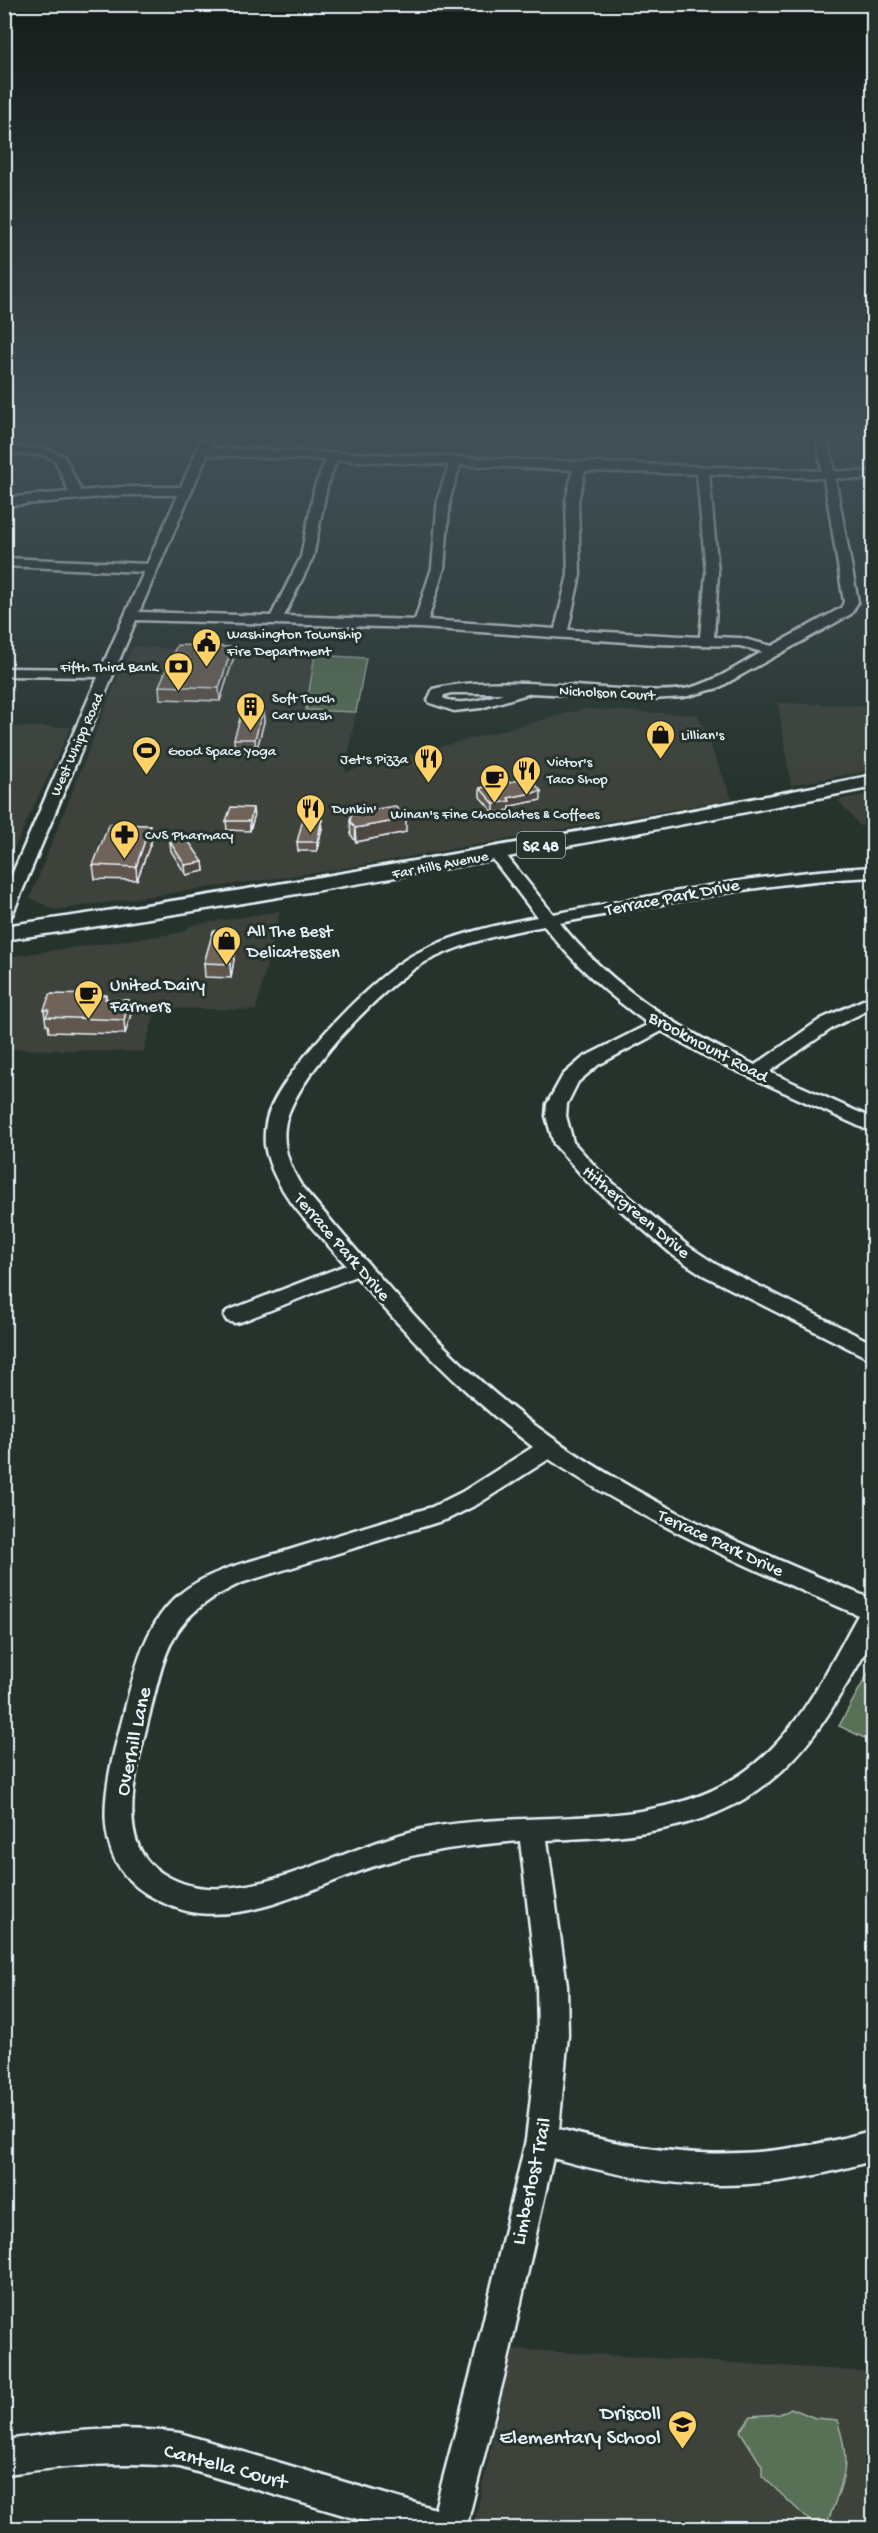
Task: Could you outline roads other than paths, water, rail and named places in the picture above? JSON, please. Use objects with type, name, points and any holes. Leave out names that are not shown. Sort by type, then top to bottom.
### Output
[{"type":"main road","name":"Far Hills Avenue","points":[[4,933],[202,905],[496,854],[873,781]]},
{"type":"street","name":"West Whipp Road","points":[[4,915],[24,862],[108,673],[155,559]]},
{"type":"street","points":[[275,621],[306,559]]},
{"type":"street","points":[[420,624],[440,559]]},
{"type":"street","points":[[561,633],[574,575],[574,559]]},
{"type":"street","points":[[707,641],[712,573],[711,559]]},
{"type":"street","name":"Nicholson Court","points":[[530,689],[457,708],[442,705],[434,698],[438,692],[451,688],[530,689],[651,695],[684,693],[713,685],[844,613],[850,606],[843,559]]},
{"type":"street","points":[[4,562],[151,568]]},
{"type":"street","points":[[132,616],[420,624],[740,642],[773,651]]},
{"type":"street","points":[[4,672],[108,673]]},
{"type":"street","name":"Brookmount Road","points":[[496,854],[588,966],[662,1024],[873,1127]]},
{"type":"street","points":[[4,862],[24,862]]},
{"type":"street","name":"Terrace Park Drive","points":[[873,872],[826,873],[766,879],[468,937],[432,951],[398,973],[326,1045],[283,1099],[274,1128],[275,1144],[285,1176],[294,1191],[360,1267],[469,1383],[549,1448],[644,1506],[684,1527],[873,1611]]},
{"type":"street","points":[[757,1072],[816,1028],[852,1008],[873,1000]]},
{"type":"street","name":"Hithergreen Drive","points":[[662,1024],[591,1061],[570,1079],[557,1104],[556,1116],[564,1144],[595,1178],[681,1251],[710,1270],[873,1354]]},
{"type":"street","points":[[235,1316],[360,1267]]},
{"type":"street","name":"Overhill Lane","points":[[532,1828],[443,1837],[400,1846],[266,1893],[214,1901],[174,1896],[156,1887],[141,1875],[123,1849],[119,1801],[152,1651],[172,1617],[187,1602],[233,1576],[440,1513],[480,1493],[549,1448]]},
{"type":"street","points":[[532,1828],[661,1817],[710,1803],[741,1788],[778,1761],[802,1735],[873,1611]]},
{"type":"street","name":"Limberlost Trail","points":[[448,2529],[488,2375],[542,2140],[553,2035],[552,1986],[532,1828]]},
{"type":"street","points":[[542,2140],[638,2164],[682,2171],[728,2172],[772,2169],[826,2159],[873,2145]]},
{"type":"street","name":"Cantella Court","points":[[7,2457],[116,2445],[156,2446],[180,2450],[375,2507],[439,2529]]},
{"type":"place","name":"Washington Township Fire Department","points":[[206,668]]},
{"type":"place","name":"Fifth Third Bank","points":[[179,692]]},
{"type":"place","name":"Soft Touch Car Wash","points":[[251,732]]},
{"type":"place","name":"Lillian's","points":[[660,760]]},
{"type":"place","name":"Good Space Yoga","points":[[147,776]]},
{"type":"place","name":"Jet's Pizza","points":[[429,784]]},
{"type":"place","name":"Victor's Taco Shop","points":[[526,796]]},
{"type":"place","name":"Winan's Fine Chocolates & Coffees","points":[[495,804]]},
{"type":"place","name":"Dunkin'","points":[[311,834]]},
{"type":"place","name":"CVS Pharmacy","points":[[124,860]]},
{"type":"place","name":"All The Best Delicatessen","points":[[226,966]]},
{"type":"place","name":"United Dairy Farmers","points":[[89,1020]]},
{"type":"place","name":"Driscoll Elementary School","points":[[682,2450]]}]
